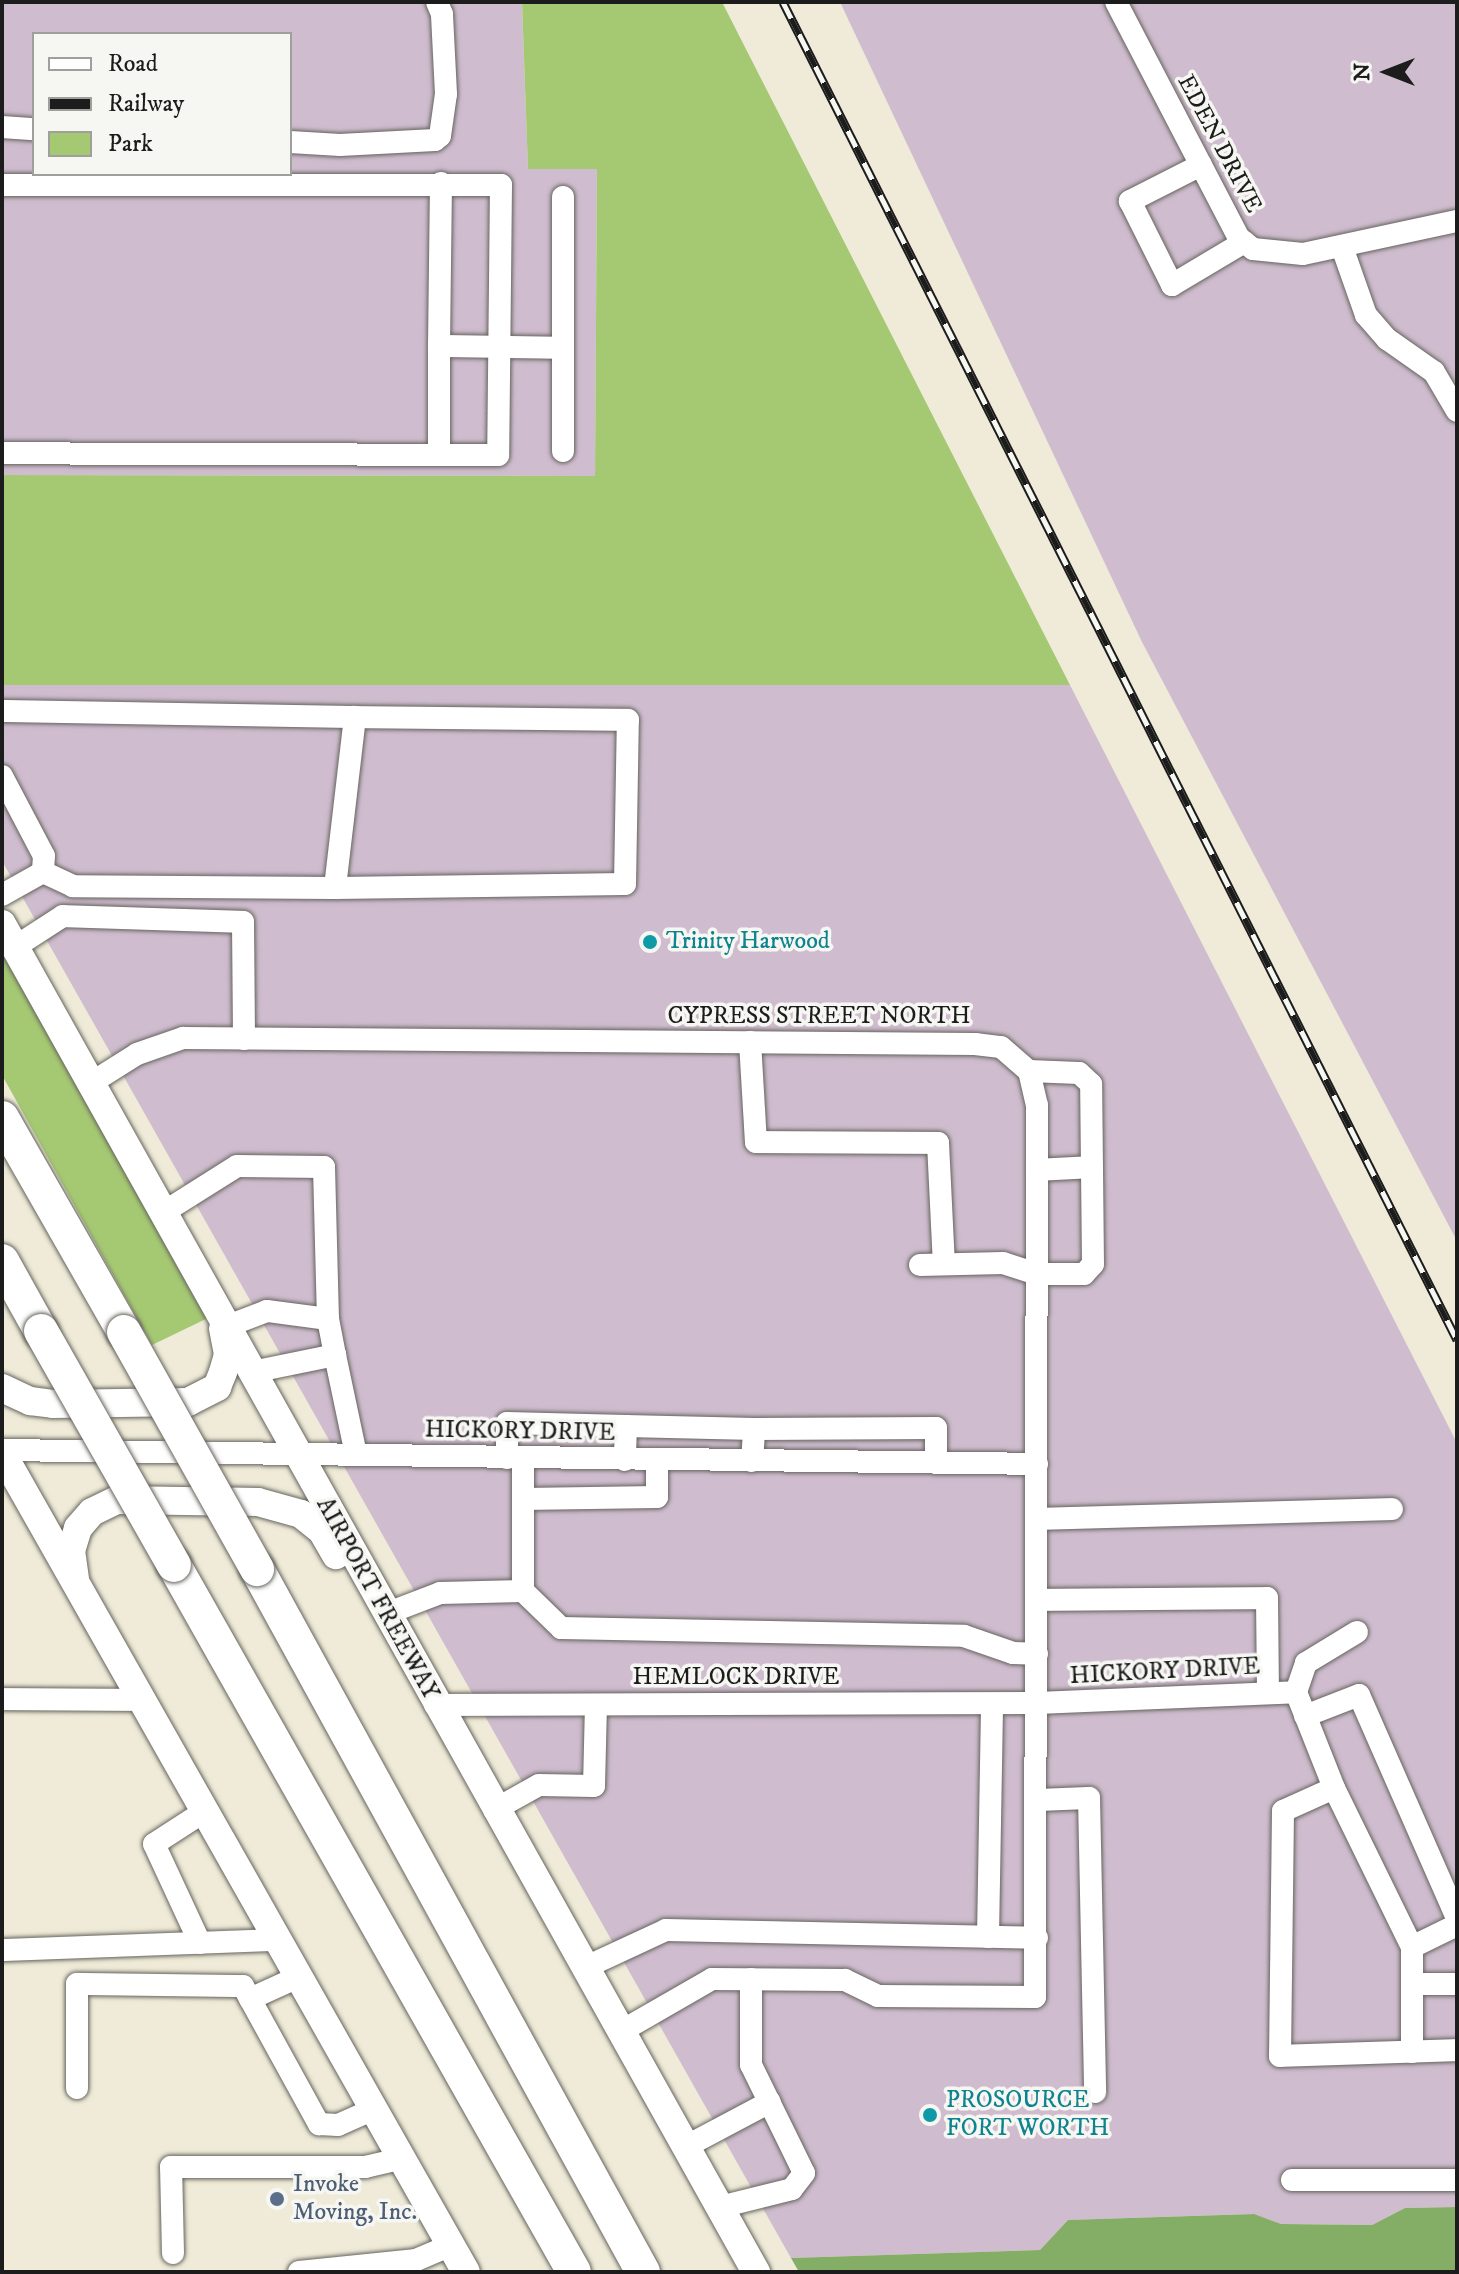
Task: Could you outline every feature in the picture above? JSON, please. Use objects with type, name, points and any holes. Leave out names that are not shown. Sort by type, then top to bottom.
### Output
[{"type":"highway","points":[[2,1118],[257,1569],[643,2272]]},
{"type":"highway","points":[[2,1261],[574,2272]]},
{"type":"main road","name":"AIRPORT FREEWAY","points":[[8,935],[224,1319],[297,1456],[388,1613],[435,1705],[756,2272]]},
{"type":"main road","points":[[2,1388],[30,1401],[53,1404],[188,1402],[217,1387],[228,1354],[224,1319]]},
{"type":"main road","points":[[2,1452],[138,1700],[466,2272]]},
{"type":"main road","points":[[77,1591],[71,1551],[78,1528],[92,1512],[117,1500],[258,1502],[301,1514],[322,1531],[364,1602],[388,1613]]},
{"type":"street","points":[[292,142],[340,145],[435,140],[440,136],[446,94],[442,14],[437,2]]},
{"type":"street","name":"EDEN DRIVE","points":[[1116,2],[1244,242],[1271,253],[1342,247],[1457,221]]},
{"type":"street","points":[[2,127],[32,129]]},
{"type":"street","points":[[1201,165],[1130,201],[1172,285],[1244,242]]},
{"type":"street","points":[[439,453],[441,183]]},
{"type":"street","points":[[2,185],[501,185],[498,455],[2,453]]},
{"type":"street","points":[[563,197],[563,451]]},
{"type":"street","points":[[1342,247],[1366,315],[1387,339],[1434,372],[1457,411]]},
{"type":"street","points":[[439,346],[563,348]]},
{"type":"street","points":[[2,711],[628,720],[625,884],[335,888],[73,886],[43,872]]},
{"type":"street","points":[[335,888],[355,717]]},
{"type":"street","points":[[2,776],[44,856],[43,872]]},
{"type":"street","points":[[2,895],[43,872]]},
{"type":"street","points":[[8,935],[63,916],[243,922],[244,1039]]},
{"type":"street","name":"CYPRESS STREET NORTH","points":[[91,1083],[163,1042],[244,1039],[975,1044],[1001,1047],[1029,1071]]},
{"type":"street","points":[[750,1042],[756,1142],[938,1143],[944,1264]]},
{"type":"street","points":[[620,2032],[712,1979],[845,1980],[878,1996],[1035,1997],[1037,1938],[1037,1274],[1037,1170],[1037,1105],[1029,1071],[1079,1073],[1091,1084],[1093,1264],[1084,1274],[1037,1274],[1003,1263],[920,1265]]},
{"type":"street","points":[[164,1212],[237,1166],[324,1167],[328,1319],[356,1455]]},
{"type":"street","points":[[1037,1170],[1092,1167]]},
{"type":"street","points":[[224,1319],[267,1311],[328,1319]]},
{"type":"street","points":[[252,1372],[335,1355]]},
{"type":"street","points":[[523,1591],[523,1499],[507,1423],[754,1429],[936,1428],[936,1463]]},
{"type":"street","points":[[625,1460],[626,1426]]},
{"type":"street","points":[[752,1461],[754,1429]]},
{"type":"street","name":"HICKORY DRIVE","points":[[2,1452],[1037,1464]]},
{"type":"street","points":[[523,1499],[657,1497],[657,1460]]},
{"type":"street","points":[[1037,1519],[1392,1509]]},
{"type":"street","points":[[388,1613],[440,1593],[523,1591],[561,1628],[964,1636],[1013,1653],[1037,1654]]},
{"type":"street","points":[[1037,1600],[1267,1598],[1268,1693]]},
{"type":"street","points":[[1357,1632],[1306,1663],[1296,1692],[1334,1788],[1412,1947],[1412,2052]]},
{"type":"street","name":"HICKORY DRIVE","points":[[1037,1703],[1296,1692]]},
{"type":"street","points":[[1305,1716],[1359,1695],[1457,1918]]},
{"type":"street","points":[[2,1699],[138,1700]]},
{"type":"street","name":"HEMLOCK DRIVE","points":[[435,1705],[1037,1703]]},
{"type":"street","points":[[988,1937],[992,1704]]},
{"type":"street","points":[[494,1810],[539,1785],[594,1786],[596,1705]]},
{"type":"street","points":[[1334,1788],[1283,1811],[1280,2056],[1457,2050]]},
{"type":"street","points":[[1037,1800],[1089,1798],[1095,2092]]},
{"type":"street","points":[[200,1943],[154,1844],[202,1813]]},
{"type":"street","points":[[1412,1947],[1457,1925]]},
{"type":"street","points":[[584,1968],[666,1930],[1037,1938]]},
{"type":"street","points":[[2,1950],[274,1940]]},
{"type":"street","points":[[250,1999],[296,1978]]},
{"type":"street","points":[[720,2207],[792,2189],[804,2173],[751,2065],[751,1979]]},
{"type":"street","points":[[77,2088],[77,1984],[243,1986],[319,2124],[338,2125],[372,2110]]},
{"type":"street","points":[[1412,1984],[1457,1984]]},
{"type":"street","points":[[685,2147],[770,2102]]},
{"type":"street","points":[[173,2253],[171,2167],[365,2167],[400,2159]]},
{"type":"street","points":[[1292,2180],[1457,2180]]},
{"type":"street","points":[[299,2272],[400,2266],[451,2245]]},
{"type":"shaded area","points":[[2,2],[522,2],[528,168],[597,168],[595,476],[2,475]]},
{"type":"shaded area","points":[[840,2],[1457,2],[1457,1241],[1142,642]]},
{"type":"shaded area","points":[[2,685],[1070,685],[1457,1443],[1457,2207],[1405,2208],[1372,2225],[1280,2224],[1253,2214],[1068,2220],[1040,2250],[791,2258],[2,861]]},
{"type":"green space","points":[[522,2],[722,2],[1070,685],[2,685],[2,475],[595,476],[597,169],[528,169]]},
{"type":"green space","points":[[2,946],[210,1317],[152,1345],[2,1075]]},
{"type":"green space","points":[[1457,2207],[1457,2272],[799,2272],[791,2258],[1040,2250],[1068,2220],[1254,2214],[1281,2224],[1372,2225],[1405,2208]]},
{"type":"railway","points":[[783,2],[1457,1340]]},
{"type":"place","name":"Trinity Harwood","points":[[650,942]]},
{"type":"place","name":"PROSOURCE FORT WORTH","points":[[930,2115]]},
{"type":"place","name":"Invoke Moving, Inc.","points":[[277,2199]]}]
